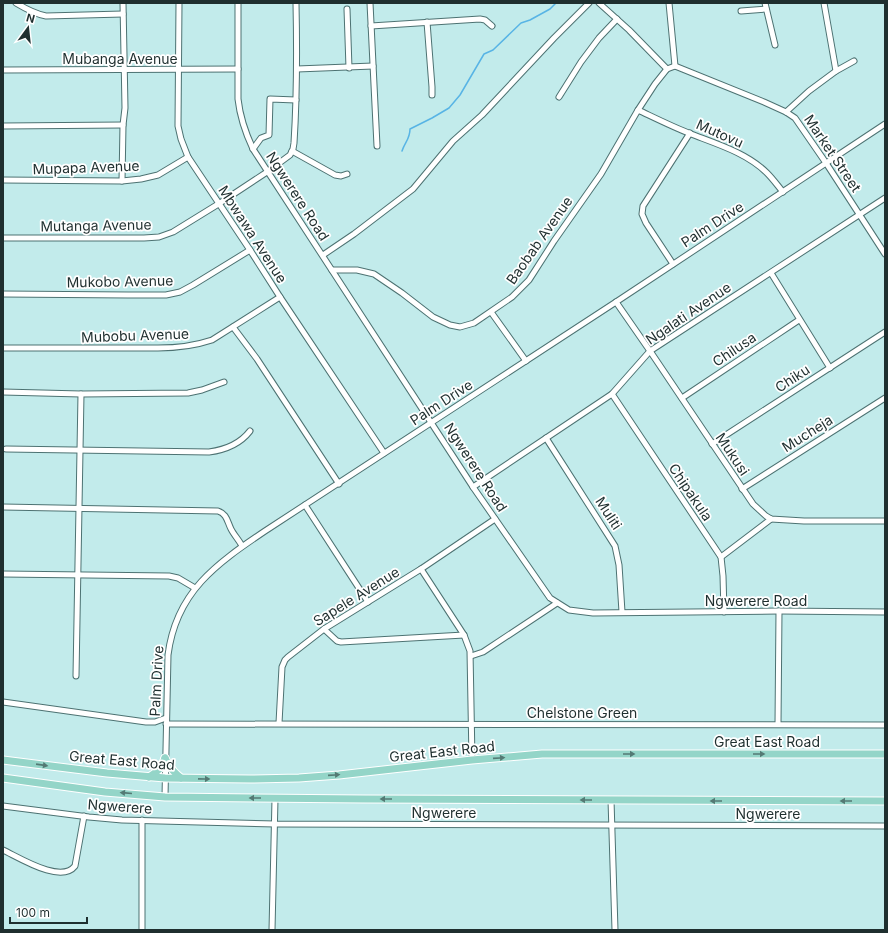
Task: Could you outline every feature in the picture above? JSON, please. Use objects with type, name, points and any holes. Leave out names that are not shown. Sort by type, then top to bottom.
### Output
[{"type":"main road","name":"Great East Road","points":[[3,760],[149,777],[250,779],[299,778],[339,775],[472,760],[542,754],[885,754]]},
{"type":"main road","points":[[149,777],[162,766],[165,758]]},
{"type":"main road","points":[[165,758],[168,766],[181,778]]},
{"type":"main road","points":[[4,779],[105,792],[165,797],[885,801]]},
{"type":"street","points":[[16,3],[27,10],[46,16],[123,14]]},
{"type":"street","points":[[122,181],[123,125],[125,108],[123,3]]},
{"type":"street","name":"Mbwawa Avenue","points":[[179,3],[178,126],[188,157],[220,203],[280,297],[384,453]]},
{"type":"street","name":"Ngwerere Road","points":[[238,3],[238,100],[245,131],[253,149],[473,487],[550,598],[569,610],[593,613],[779,611],[885,612]]},
{"type":"street","points":[[296,3],[297,69],[294,143],[292,151],[335,175],[341,176],[347,174]]},
{"type":"street","points":[[370,3],[377,146]]},
{"type":"street","points":[[323,255],[419,184],[452,141],[482,115],[589,3]]},
{"type":"street","points":[[599,3],[617,19],[666,69],[675,66],[669,3]]},
{"type":"street","points":[[765,3],[775,45]]},
{"type":"street","points":[[824,3],[836,71]]},
{"type":"street","points":[[347,9],[349,68]]},
{"type":"street","points":[[741,11],[766,9]]},
{"type":"street","points":[[371,26],[480,19],[485,20],[492,26]]},
{"type":"street","points":[[559,97],[581,62],[599,38],[617,19]]},
{"type":"street","points":[[427,22],[431,62],[432,95]]},
{"type":"street","points":[[786,112],[809,91],[836,71],[854,61]]},
{"type":"street","points":[[297,69],[373,66]]},
{"type":"street","name":"Market Street","points":[[675,66],[786,112],[798,122],[885,254]]},
{"type":"street","name":"Baobab Avenue","points":[[332,270],[358,270],[374,274],[433,317],[450,325],[460,327],[466,326],[491,312],[512,297],[530,280],[554,241],[600,174],[638,110],[666,69]]},
{"type":"street","name":"Mubanga Avenue","points":[[3,70],[238,70]]},
{"type":"street","points":[[253,149],[261,138],[269,135],[270,99],[296,100]]},
{"type":"street","name":"Mutovu","points":[[638,110],[690,133],[716,142],[759,166],[783,192]]},
{"type":"street","name":"Palm Drive","points":[[165,797],[166,718],[170,637],[180,613],[195,588],[213,568],[242,546],[432,423],[885,124]]},
{"type":"street","points":[[3,126],[123,125]]},
{"type":"street","points":[[673,264],[646,224],[642,214],[642,206],[690,133]]},
{"type":"street","name":"Mutanga Avenue","points":[[3,238],[159,237],[173,232],[220,203],[267,172],[292,151]]},
{"type":"street","name":"Mupapa Avenue","points":[[3,180],[122,181],[141,179],[158,174],[188,157]]},
{"type":"street","name":"Ngalati Avenue","points":[[473,487],[612,394],[650,351],[885,198]]},
{"type":"street","name":"Mukobo Avenue","points":[[3,294],[128,295],[180,292],[250,250]]},
{"type":"street","points":[[771,273],[830,368]]},
{"type":"street","name":"Mubobu Avenue","points":[[3,348],[183,347],[200,344],[212,340],[280,297]]},
{"type":"street","name":"Mukusi","points":[[616,302],[742,489],[753,504],[771,519]]},
{"type":"street","points":[[491,312],[526,361]]},
{"type":"street","name":"Chilusa","points":[[682,398],[799,320]]},
{"type":"street","points":[[233,327],[257,359],[338,484]]},
{"type":"street","name":"Chiku","points":[[712,444],[885,332]]},
{"type":"street","points":[[3,392],[81,394],[188,393],[202,390],[224,382]]},
{"type":"street","points":[[76,676],[81,394]]},
{"type":"street","name":"Chipakula","points":[[612,394],[721,557],[724,612]]},
{"type":"street","name":"Mucheja","points":[[742,489],[885,398]]},
{"type":"street","points":[[6,449],[209,452],[228,448],[246,436],[250,431]]},
{"type":"street","name":"Muliti","points":[[546,438],[615,546],[619,565],[622,612]]},
{"type":"street","points":[[305,505],[368,602]]},
{"type":"street","points":[[3,507],[218,511],[223,512],[226,516],[232,531],[242,546]]},
{"type":"street","name":"Sapele Avenue","points":[[279,723],[283,663],[288,657],[324,629],[421,569],[495,519]]},
{"type":"street","points":[[721,557],[771,519],[804,521],[885,521]]},
{"type":"street","points":[[421,569],[464,635],[471,656],[472,760]]},
{"type":"street","points":[[3,574],[169,576],[178,578],[195,588]]},
{"type":"street","points":[[471,656],[483,652],[556,603]]},
{"type":"street","points":[[778,724],[779,611]]},
{"type":"street","points":[[324,629],[337,641],[341,642],[464,635]]},
{"type":"street","points":[[3,702],[139,721],[154,722],[166,718]]},
{"type":"street","name":"Chelstone Green","points":[[166,724],[885,725]]},
{"type":"street","points":[[272,930],[275,798]]},
{"type":"street","points":[[611,800],[615,930]]},
{"type":"street","name":"Ngwerere","points":[[3,806],[84,816],[142,820],[275,824],[885,826]]},
{"type":"street","points":[[3,850],[49,871],[66,872],[72,870],[75,866],[84,816]]},
{"type":"street","points":[[142,820],[142,930]]},
{"type":"waterway","points":[[402,151],[410,129],[449,108],[460,95],[484,54],[493,50],[521,23],[530,20],[550,9],[556,3]]}]
